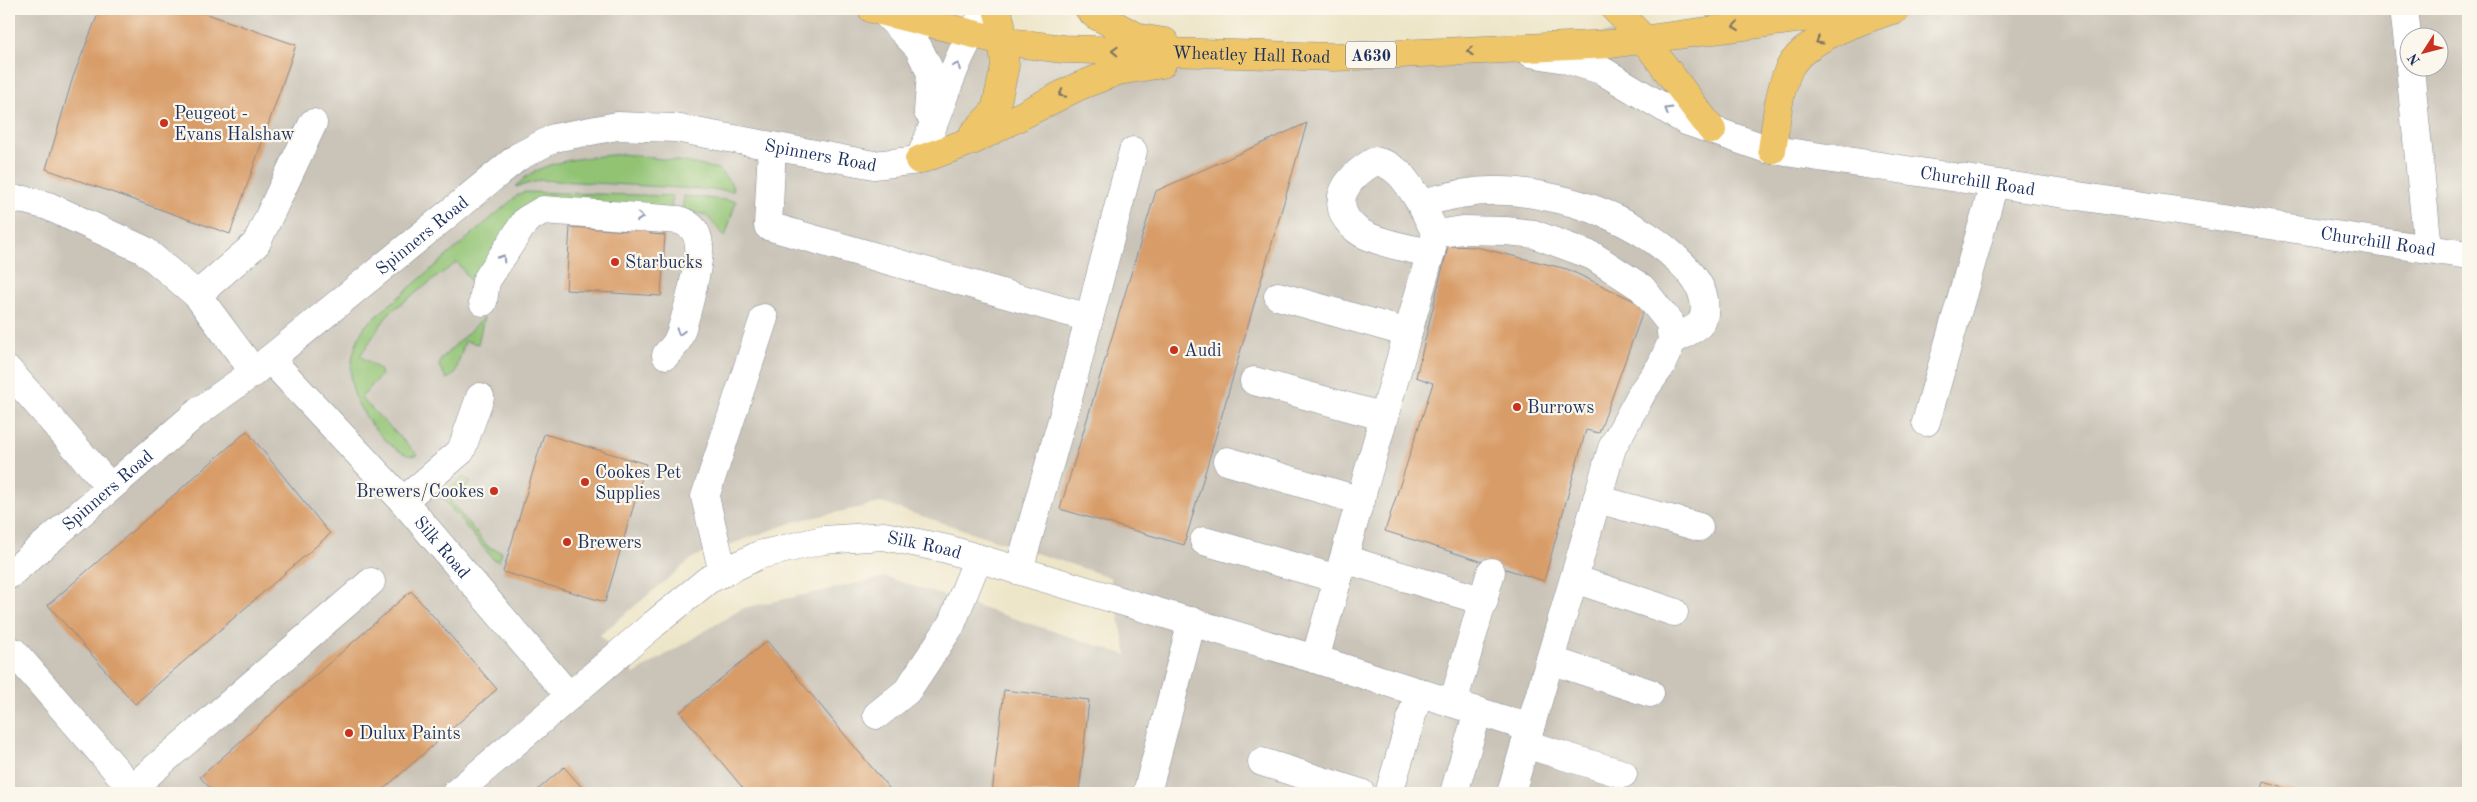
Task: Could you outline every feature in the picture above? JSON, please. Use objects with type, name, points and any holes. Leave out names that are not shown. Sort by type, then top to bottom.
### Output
[{"type":"highway","points":[[964,144],[995,111],[1005,66],[997,9]]},
{"type":"highway","points":[[1089,9],[1095,15],[1140,38],[1228,54]]},
{"type":"highway","points":[[1615,9],[1644,38],[1712,130]]},
{"type":"highway","name":"Wheatley Hall Road","points":[[878,10],[1002,41],[1063,49],[1335,57],[1610,44],[1871,9]]},
{"type":"highway","points":[[1772,150],[1782,89],[1789,69],[1807,49],[1847,24],[1896,9]]},
{"type":"highway","points":[[919,160],[964,144],[1077,87],[1118,71],[1228,54]]},
{"type":"street","points":[[919,160],[937,120],[944,93],[978,22],[988,9]]},
{"type":"street","points":[[2404,9],[2406,28]]},
{"type":"street","points":[[878,10],[918,46],[932,73],[928,113],[919,160]]},
{"type":"street","name":"Churchill Road","points":[[1505,49],[1565,59],[1601,70],[1686,121],[1772,150],[2468,255]]},
{"type":"street","points":[[2411,78],[2428,249]]},
{"type":"street","points":[[197,295],[256,244],[313,123]]},
{"type":"street","name":"Spinners Road","points":[[9,575],[198,412],[262,365],[518,157],[554,138],[618,126],[675,128],[874,165],[919,160]]},
{"type":"street","points":[[772,146],[768,226],[1089,318]]},
{"type":"street","points":[[1019,570],[1133,151]]},
{"type":"street","points":[[1315,659],[1434,244],[1421,204],[1404,178],[1387,163],[1375,161],[1366,166],[1345,186],[1341,197],[1344,217],[1358,231],[1399,247],[1434,244],[1463,230],[1534,234],[1593,256],[1642,288],[1670,323],[1672,341],[1661,366],[1643,391],[1612,448],[1511,793]]},
{"type":"street","points":[[1926,422],[1994,184]]},
{"type":"street","points":[[1421,204],[1449,194],[1502,190],[1534,194],[1597,210],[1649,235],[1690,272],[1703,293],[1706,310],[1700,324],[1672,341]]},
{"type":"street","name":"Silk Road","points":[[9,199],[25,200],[48,206],[144,250],[197,295],[262,365],[403,501],[569,696]]},
{"type":"street","points":[[483,302],[486,281],[526,220],[543,210],[679,220],[691,226],[696,232],[699,245],[698,266],[677,342],[666,355]]},
{"type":"street","points":[[1278,296],[1408,334]]},
{"type":"street","points":[[723,573],[705,497],[764,318]]},
{"type":"street","points":[[9,371],[110,487]]},
{"type":"street","points":[[1254,381],[1384,417]]},
{"type":"street","points":[[403,501],[462,451],[480,397]]},
{"type":"street","points":[[1227,461],[1360,501]]},
{"type":"street","points":[[1598,499],[1699,528]]},
{"type":"street","name":"Silk Road","points":[[456,793],[708,580],[759,555],[823,540],[884,536],[948,549],[1192,621],[1419,692],[1478,711],[1528,736],[1624,774]]},
{"type":"street","points":[[1204,541],[1484,601]]},
{"type":"street","points":[[876,715],[907,691],[951,625],[978,558]]},
{"type":"street","points":[[1452,703],[1484,601],[1491,572]]},
{"type":"street","points":[[1574,579],[1674,612]]},
{"type":"street","points":[[14,652],[134,791],[371,582]]},
{"type":"street","points":[[1148,793],[1192,621]]},
{"type":"street","points":[[1550,660],[1650,693]]},
{"type":"street","points":[[1389,793],[1419,692]]},
{"type":"street","points":[[1454,793],[1478,711]]},
{"type":"street","points":[[1262,762],[1361,793]]},
{"type":"shaded area","points":[[9,9],[872,9],[1002,41],[1335,57],[1874,9],[2468,9],[2468,793],[9,793]],"holes":[[[881,503],[1110,577],[1127,655],[886,577],[743,608],[634,674],[600,635],[694,557],[797,521]]]},
{"type":"green space","points":[[623,154],[685,162],[718,169],[731,183],[734,191],[541,180],[516,187],[537,170],[550,165],[581,158]]},
{"type":"green space","points":[[525,192],[673,196],[671,209],[541,201],[472,283],[457,262],[389,313],[360,356],[379,369],[381,375],[361,398],[418,455],[410,456],[401,452],[391,445],[373,426],[365,416],[355,396],[351,382],[351,366],[360,335],[366,325],[518,195]]},
{"type":"green space","points":[[684,196],[736,201],[725,237],[706,215],[682,210]]},
{"type":"green space","points":[[484,317],[478,344],[465,341],[455,374],[447,379],[439,366],[442,358]]},
{"type":"green space","points":[[463,477],[472,482],[450,501],[488,547],[502,552],[499,561],[494,560],[443,499],[443,495]]},
{"type":"building","name":"Peugeot - Evans Halshaw","points":[[100,9],[193,9],[296,45],[230,234],[46,169],[73,77]]},
{"type":"building","name":"Audi","points":[[1307,123],[1184,545],[1060,509],[1156,191]]},
{"type":"building","name":"Starbucks","points":[[631,219],[652,221],[650,234],[665,235],[661,296],[566,290],[570,227],[629,231]]},
{"type":"building","name":"Burrows","points":[[1448,246],[1476,247],[1567,269],[1645,306],[1599,433],[1586,430],[1544,581],[1385,531],[1433,383],[1416,377]]},
{"type":"building","points":[[247,431],[330,534],[135,704],[48,605]]},
{"type":"building","points":[[544,434],[646,464],[605,602],[503,572]]},
{"type":"building","name":"Dulux Paints","points":[[411,591],[497,689],[379,793],[214,793],[200,777]]},
{"type":"building","points":[[767,641],[893,793],[747,793],[680,712]]},
{"type":"building","points":[[1004,690],[1089,700],[1079,793],[992,793]]},
{"type":"building","points":[[564,767],[587,793],[534,793]]},
{"type":"building","points":[[2264,782],[2301,793],[2261,793]]},
{"type":"building","points":[[1292,783],[1322,793],[1289,793]]},
{"type":"place","name":"Peugeot - Evans Halshaw","points":[[164,123]]},
{"type":"place","name":"Starbucks","points":[[615,262]]},
{"type":"place","name":"Audi","points":[[1174,350]]},
{"type":"place","name":"Burrows","points":[[1517,407]]},
{"type":"place","name":"Cookes Pet Supplies","points":[[585,482]]},
{"type":"place","name":"Brewers/Cookes","points":[[494,491]]},
{"type":"place","name":"Brewers","points":[[567,542]]},
{"type":"place","name":"Dulux Paints","points":[[349,733]]}]
